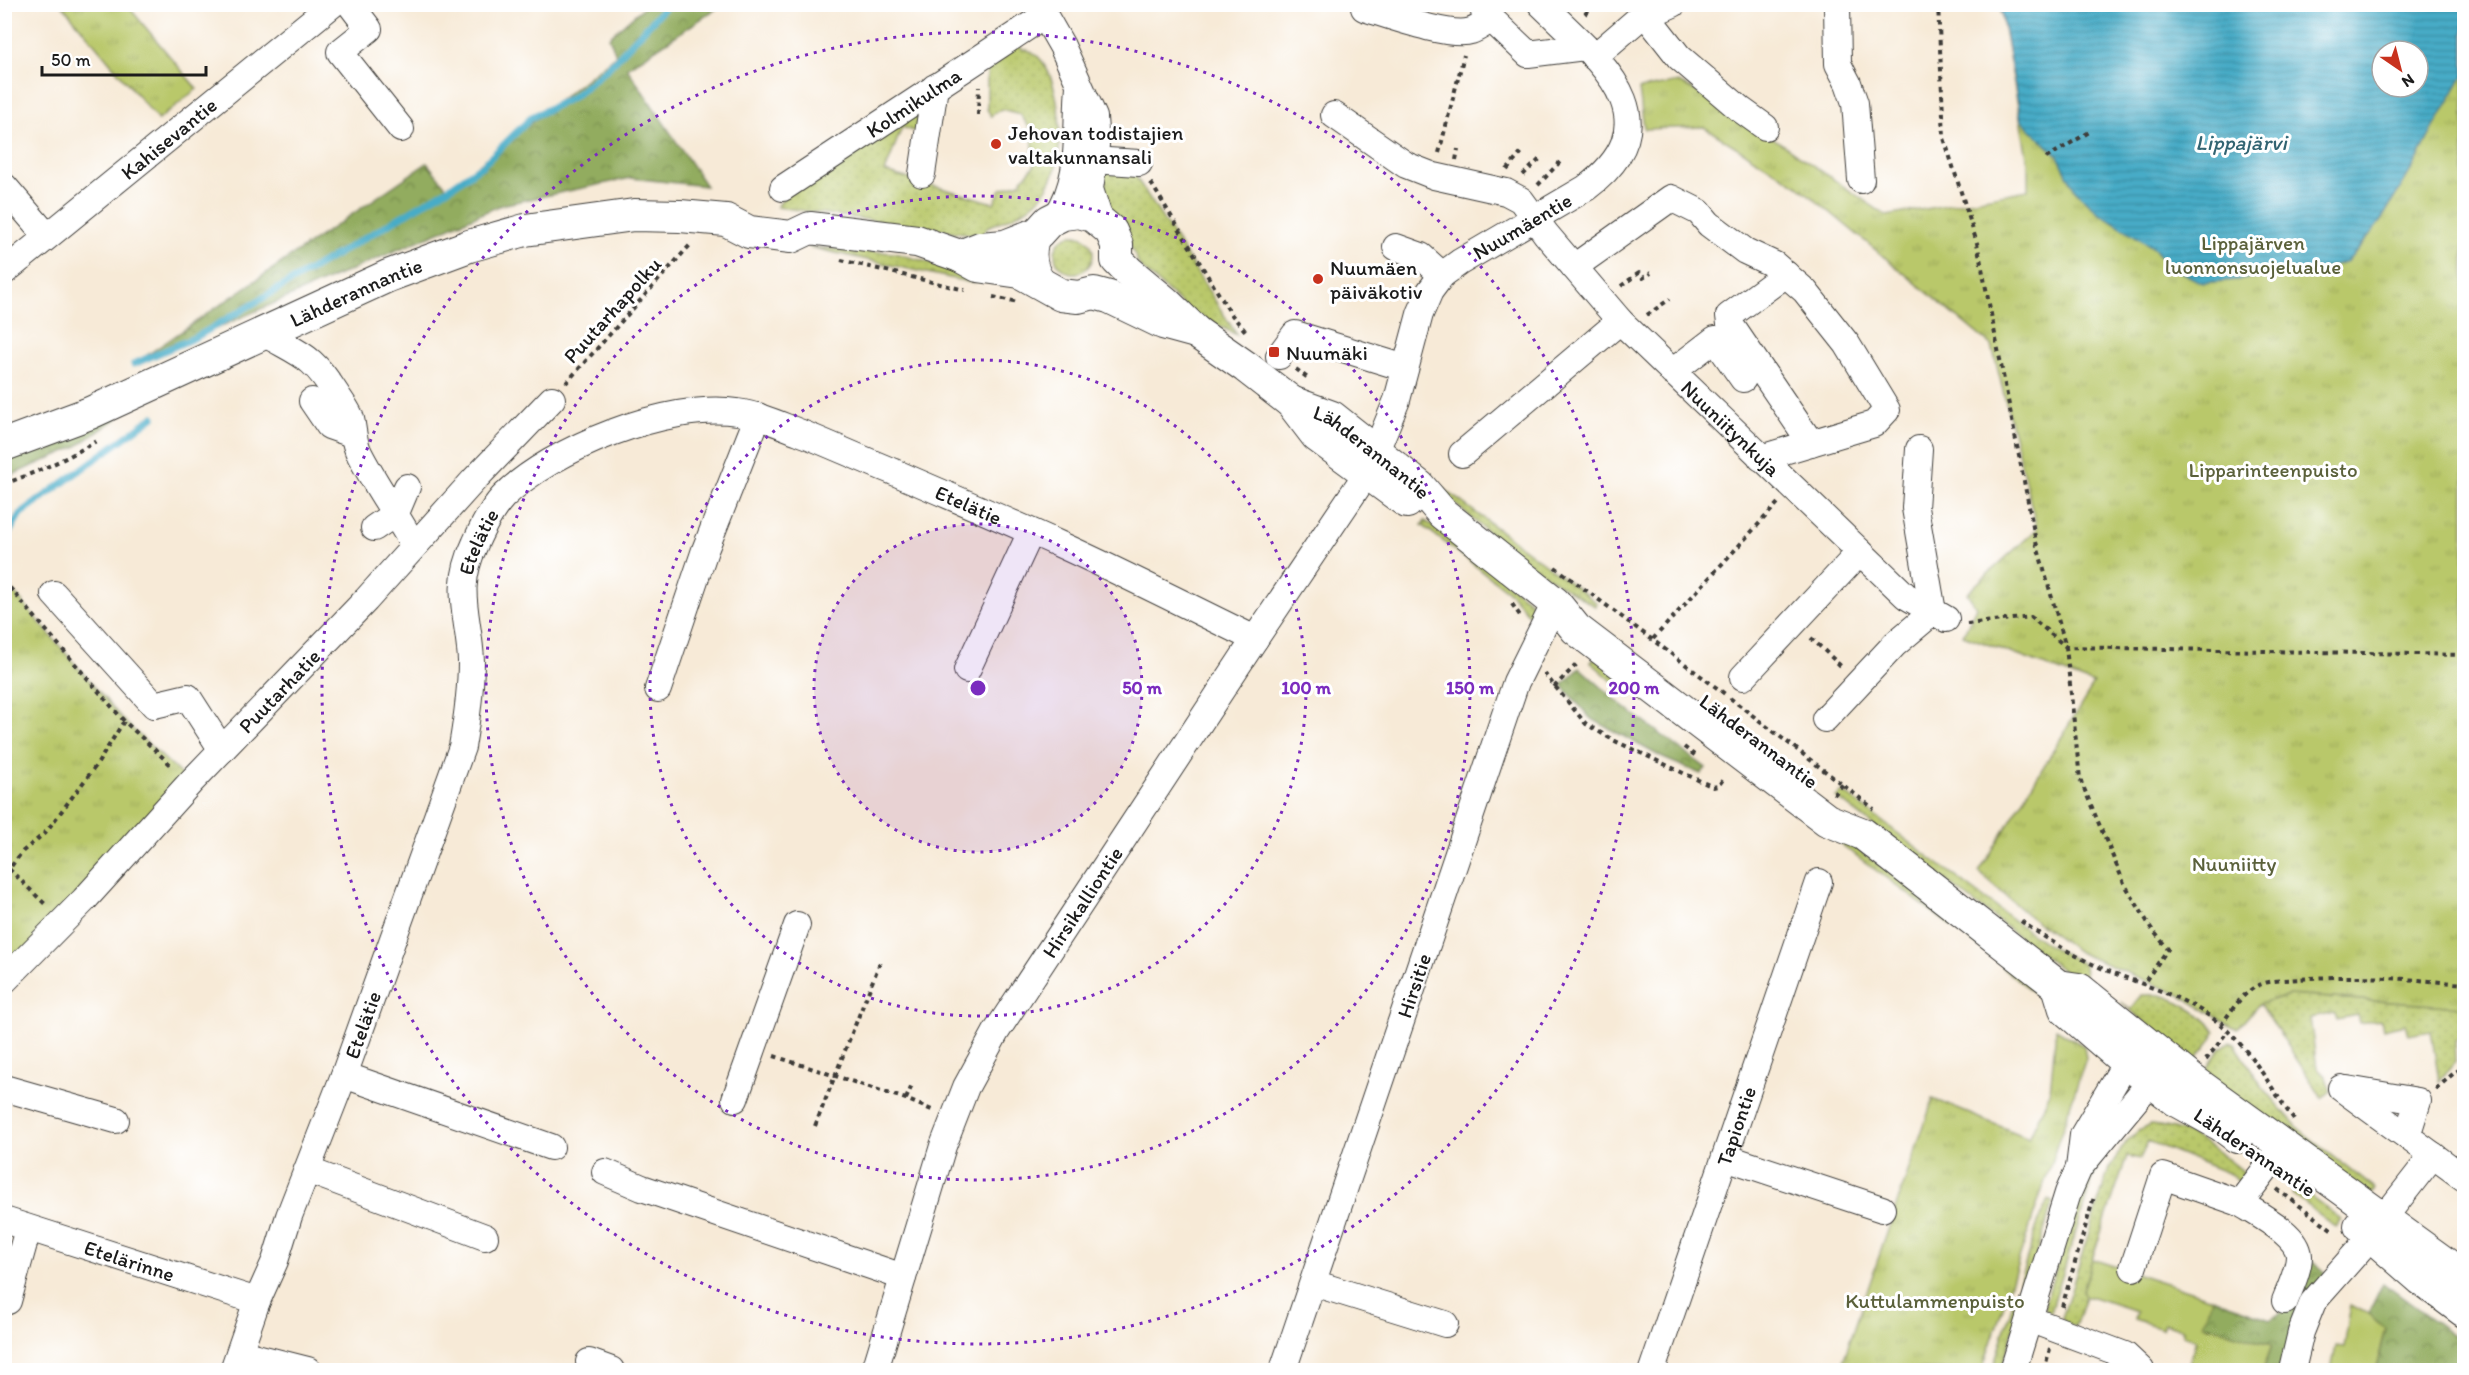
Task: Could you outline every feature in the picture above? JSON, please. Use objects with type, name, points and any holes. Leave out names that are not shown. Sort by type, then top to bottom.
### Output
[{"type":"main road","name":"Lähderannantie","points":[[4,445],[90,413],[388,276],[469,246],[525,230],[634,215],[726,220],[751,211],[768,212],[792,215],[810,228],[917,241],[960,256],[978,266],[1020,273],[1047,287]]},
{"type":"main road","points":[[960,256],[980,248],[1005,246],[1079,212],[1100,220],[1114,238],[1118,260]]},
{"type":"main road","name":"Lähderannantie","points":[[1118,260],[1196,333],[1246,367],[1303,393],[1317,436],[1371,462],[1407,502],[1443,514],[1555,603],[1588,612],[1839,802],[1871,823],[2058,986],[2066,1009],[2134,1050],[2160,1071],[2176,1100],[2221,1125],[2283,1142],[2378,1226],[2421,1279],[2464,1311]]},
{"type":"main road","points":[[1047,287],[1070,297],[1094,293]]},
{"type":"main road","name":"Lähderannantie","points":[[1094,293],[1110,297],[1164,323],[1196,333]]},
{"type":"main road","name":"Lähderannantie","points":[[2378,1226],[2464,1277]]},
{"type":"street","name":"Kahisevantie","points":[[6,267],[47,237],[333,4]]},
{"type":"street","points":[[350,4],[369,29],[340,52],[401,129]]},
{"type":"street","name":"Nuumäentie","points":[[1371,462],[1396,400],[1420,314],[1430,291],[1442,275],[1528,209],[1602,176],[1616,161],[1624,144],[1627,108],[1619,87],[1589,52],[1541,4]]},
{"type":"street","points":[[1364,8],[1432,28],[1457,32],[1482,21],[1528,54],[1589,52],[1637,20],[1673,4]]},
{"type":"street","points":[[1837,4],[1838,64],[1855,103],[1860,180]]},
{"type":"street","points":[[1041,10],[1062,46],[1094,117],[1096,144],[1085,159],[1066,203],[1047,225],[1033,257],[1037,274],[1047,287]]},
{"type":"street","name":"Kolmikulma","points":[[783,188],[935,87],[1041,10]]},
{"type":"street","points":[[1646,15],[1679,57],[1740,110],[1765,127]]},
{"type":"street","points":[[922,174],[935,87]]},
{"type":"street","points":[[1334,115],[1406,165],[1434,176],[1506,192],[1528,209]]},
{"type":"street","points":[[1085,159],[1138,163]]},
{"type":"street","points":[[1085,159],[1090,189],[1100,220]]},
{"type":"street","points":[[4,186],[47,237]]},
{"type":"street","points":[[1574,267],[1671,198],[1699,212],[1709,224],[1745,251],[1775,265],[1805,291],[1847,344],[1887,410],[1874,424],[1761,458]]},
{"type":"street","name":"Nuuniitynkuja","points":[[1528,209],[1574,267],[1632,319],[1672,372],[1906,596],[1939,615]]},
{"type":"street","points":[[1396,247],[1421,256],[1442,275]]},
{"type":"street","points":[[1094,293],[1112,276],[1118,260]]},
{"type":"street","points":[[1743,379],[1710,333],[1714,326],[1786,274]]},
{"type":"street","points":[[1730,316],[1730,324],[1811,443]]},
{"type":"street","points":[[1462,454],[1632,319]]},
{"type":"street","points":[[265,334],[304,355],[322,371],[351,418],[352,434],[365,465],[414,546]]},
{"type":"street","points":[[1279,356],[1294,334],[1406,368]]},
{"type":"street","points":[[1672,372],[1715,339]]},
{"type":"street","name":"Puutarhatie","points":[[4,981],[366,600],[552,399]]},
{"type":"street","points":[[312,401],[329,426],[352,434]]},
{"type":"street","name":"Etelätie","points":[[237,1362],[257,1300],[275,1261],[289,1216],[344,1075],[462,747],[469,707],[471,663],[462,585],[473,547],[486,522],[502,498],[517,485],[562,456],[605,436],[658,417],[709,409],[758,416],[841,449],[1031,532],[1255,639]]},
{"type":"street","points":[[658,689],[705,550],[758,416]]},
{"type":"street","points":[[1825,719],[1895,644],[1939,615],[1915,508],[1919,449]]},
{"type":"street","name":"Hirsikalliontie","points":[[874,1371],[943,1146],[966,1087],[996,1032],[1371,462]]},
{"type":"street","points":[[374,528],[396,513],[408,487]]},
{"type":"street","points":[[967,670],[1031,532]]},
{"type":"street","points":[[1743,677],[1860,552]]},
{"type":"street","points":[[54,594],[154,705],[188,697],[222,750]]},
{"type":"street","name":"Hirsitie","points":[[1283,1371],[1516,682],[1555,603]]},
{"type":"street","name":"Tapiontie","points":[[1652,1371],[1819,882]]},
{"type":"street","points":[[735,1099],[797,925]]},
{"type":"street","points":[[2013,1371],[2068,1193],[2079,1168],[2084,1135],[2134,1050]]},
{"type":"street","points":[[2079,1168],[2160,1071]]},
{"type":"street","points":[[344,1075],[551,1147]]},
{"type":"street","points":[[4,1088],[116,1119]]},
{"type":"street","points":[[2407,1136],[2418,1101],[2341,1088],[2464,1178]]},
{"type":"street","points":[[2240,1203],[2283,1142]]},
{"type":"street","points":[[2292,1371],[2301,1332],[2313,1302],[2378,1226],[2433,1155]]},
{"type":"street","points":[[1725,1157],[1882,1209]]},
{"type":"street","points":[[307,1170],[485,1237]]},
{"type":"street","points":[[605,1172],[642,1188],[903,1277]]},
{"type":"street","points":[[2133,1268],[2163,1176],[2240,1203],[2283,1231],[2298,1245],[2299,1258],[2285,1301]]},
{"type":"street","name":"Etelärinne","points":[[4,1220],[257,1300]]},
{"type":"street","points":[[8,1300],[28,1229]]},
{"type":"street","points":[[1313,1282],[1445,1324]]},
{"type":"street","points":[[2029,1319],[2125,1355],[2141,1371]]},
{"type":"street","points":[[237,1362],[308,1371]]},
{"type":"path","points":[[1938,4],[1944,138],[1977,243],[2036,542],[2066,647],[2080,779],[2124,883],[2151,928],[2168,949],[2146,980]]},
{"type":"path","points":[[1434,176],[1482,21]]},
{"type":"path","points":[[2046,158],[2091,132]]},
{"type":"path","points":[[1528,209],[1560,162]]},
{"type":"path","points":[[1138,163],[1231,314],[1249,336],[1279,356],[1303,393]]},
{"type":"path","name":"Puutarhapolku","points":[[552,399],[679,260],[693,241]]},
{"type":"path","points":[[1616,289],[1639,273],[1643,278],[1651,273]]},
{"type":"path","points":[[1632,319],[1670,299]]},
{"type":"path","points":[[1653,639],[1792,487]]},
{"type":"path","points":[[1546,560],[1653,639],[1871,823]]},
{"type":"path","points":[[4,581],[124,722],[190,783]]},
{"type":"path","points":[[1939,615],[1968,625],[2031,617],[2066,647],[2464,655]]},
{"type":"path","points":[[1794,623],[1859,683]]},
{"type":"path","points":[[1526,661],[1540,668],[1586,724],[1613,740],[1713,787],[1718,786],[1725,777]]},
{"type":"path","points":[[1554,687],[1578,662]]},
{"type":"path","points":[[61,923],[45,904],[7,868],[45,833],[98,763],[124,722]]},
{"type":"path","points":[[2015,916],[2041,935],[2088,962],[2198,1009],[2221,1025],[2266,1078],[2275,1094],[2283,1142]]},
{"type":"path","points":[[815,1126],[881,960]]},
{"type":"path","points":[[2221,1025],[2245,994],[2260,984],[2332,976],[2389,977],[2464,984]]},
{"type":"path","points":[[753,1049],[906,1099],[927,1107],[952,1124]]},
{"type":"path","points":[[2418,1101],[2442,1086],[2454,1073],[2464,1067]]},
{"type":"path","points":[[906,1099],[913,1083]]},
{"type":"path","points":[[2044,1371],[2097,1188]]},
{"type":"green space","points":[[62,5],[127,5],[197,89],[158,120]]},
{"type":"green space","points":[[646,5],[722,5],[627,68],[706,186],[631,178],[501,205],[134,364],[427,163],[448,189],[616,55],[609,37]]},
{"type":"green space","name":"Lippajärven luonnonsuojelualue","points":[[2000,5],[2464,5],[2464,1007],[2289,995],[2260,1003],[2237,1029],[2180,995],[2080,953],[2025,913],[1979,872],[2094,684],[1963,635],[1976,607],[1967,593],[2037,529],[1992,346],[1797,185],[1704,127],[1644,129],[1639,89],[1679,82],[1747,120],[1887,216],[2028,190],[2028,163]]},
{"type":"green space","points":[[1018,43],[1022,49],[1035,54],[1045,65],[1057,100],[1059,120],[1060,140],[1054,173],[1044,193],[1031,206],[987,227],[984,236],[777,207],[787,193],[924,101],[919,133],[902,127],[885,172],[994,203],[1001,189],[1019,183],[1034,166],[1032,131],[1020,114],[1001,109],[991,116],[987,109],[987,64]]},
{"type":"green space","points":[[1122,168],[1136,177],[1237,335],[1190,311],[1140,267],[1123,228],[1106,208],[1100,173]]},
{"type":"green space","points":[[1074,235],[1088,240],[1093,254],[1088,268],[1074,273],[1060,268],[1055,254],[1060,240]]},
{"type":"green space","points":[[809,247],[894,253],[973,274],[973,283],[968,282]]},
{"type":"green space","points":[[125,413],[76,447],[5,478],[5,459]]},
{"type":"green space","points":[[1428,477],[1597,603],[1595,606],[1507,548],[1466,514]]},
{"type":"green space","points":[[1425,521],[1439,529],[1531,602],[1533,619],[1508,591],[1422,525]]},
{"type":"green space","points":[[4,581],[124,721],[190,783],[4,981]]},
{"type":"green space","points":[[1596,657],[1635,693],[1630,697],[1591,662]]},
{"type":"green space","points":[[1580,668],[1624,707],[1706,768],[1701,774],[1663,758],[1590,718],[1562,685]]},
{"type":"green space","points":[[1843,792],[2028,931],[2048,945],[2084,964],[2085,976],[2078,982],[1836,797]]},
{"type":"green space","points":[[1838,835],[1990,945],[1986,952],[1834,839]]},
{"type":"green space","points":[[2008,960],[2035,983],[2062,1016],[2002,967]]},
{"type":"green space","points":[[2142,995],[2161,995],[2175,1000],[2191,1009],[2212,1026],[2215,1031],[2212,1039],[2193,1063],[2121,1002],[2131,1009]]},
{"type":"green space","points":[[2289,995],[2464,1007],[2464,1040],[2455,1040],[2456,1061],[2439,1081],[2431,1031],[2408,1035],[2405,1024],[2383,1029],[2381,1020],[2359,1023],[2357,1015],[2337,1019],[2335,1013],[2310,1018],[2317,1068],[2325,1076],[2331,1091],[2322,1098],[2260,1003]]},
{"type":"green space","name":"Kuttulammenpuisto","points":[[2056,1029],[2084,1046],[2086,1058],[1982,1370],[1840,1370],[1933,1099],[2029,1138],[2050,1092]]},
{"type":"green space","points":[[2229,1042],[2235,1044],[2262,1086],[2299,1129],[2375,1189],[2370,1197],[2204,1072],[2220,1049]]},
{"type":"green space","points":[[2150,1125],[2164,1126],[2190,1135],[2215,1149],[2248,1175],[2242,1183],[2230,1174],[2148,1141],[2140,1159],[2127,1156],[2092,1259],[2083,1291],[2085,1297],[2075,1327],[2066,1323],[2062,1318],[2109,1168],[2127,1141],[2138,1131]]},
{"type":"green space","points":[[2096,1162],[2100,1164],[2091,1183],[2051,1312],[2045,1310],[2044,1306],[2083,1185]]},
{"type":"green space","points":[[2298,1187],[2341,1219],[2335,1227],[2292,1194]]},
{"type":"green space","points":[[2048,1200],[2053,1202],[2001,1370],[1992,1370],[2037,1226]]},
{"type":"green space","points":[[2092,1259],[2212,1298],[2203,1324],[2272,1345],[2263,1370],[2187,1370],[2196,1339],[2183,1335],[2184,1330],[2164,1323],[2162,1328],[2134,1319],[2136,1311],[2093,1297],[2085,1297],[2083,1292]]},
{"type":"green space","points":[[2314,1261],[2325,1273],[2285,1370],[2263,1370],[2272,1345],[2203,1324],[2212,1298],[2270,1319],[2287,1308],[2294,1286]]},
{"type":"green space","points":[[2383,1283],[2464,1343],[2464,1370],[2375,1370],[2386,1329],[2368,1314]]},
{"type":"green space","points":[[2351,1305],[2368,1314],[2386,1329],[2375,1370],[2331,1370],[2336,1346],[2344,1347]]},
{"type":"water","name":"Lippajärvi","points":[[2000,5],[2464,5],[2464,74],[2380,222],[2348,261],[2305,274],[2202,283],[2167,265],[2154,248],[2098,212],[2075,190],[2058,156],[2021,120]]},
{"type":"waterway","points":[[134,364],[198,336],[448,189],[483,165],[532,117],[573,97],[609,67],[668,4]]},
{"type":"waterway","points":[[4,541],[20,514],[153,417]]},
{"type":"place","name":"Jehovan todistajien valtakunnansali","points":[[996,144]]},
{"type":"place","name":"Nuumäen päiväkotiv","points":[[1318,279]]},
{"type":"place","name":"Nuumäki","points":[[1274,352]]},
{"type":"park label","name":"Lipparinteenpuisto","points":[[2273,469]]},
{"type":"park label","name":"Nuuniitty","points":[[2234,863]]}]
